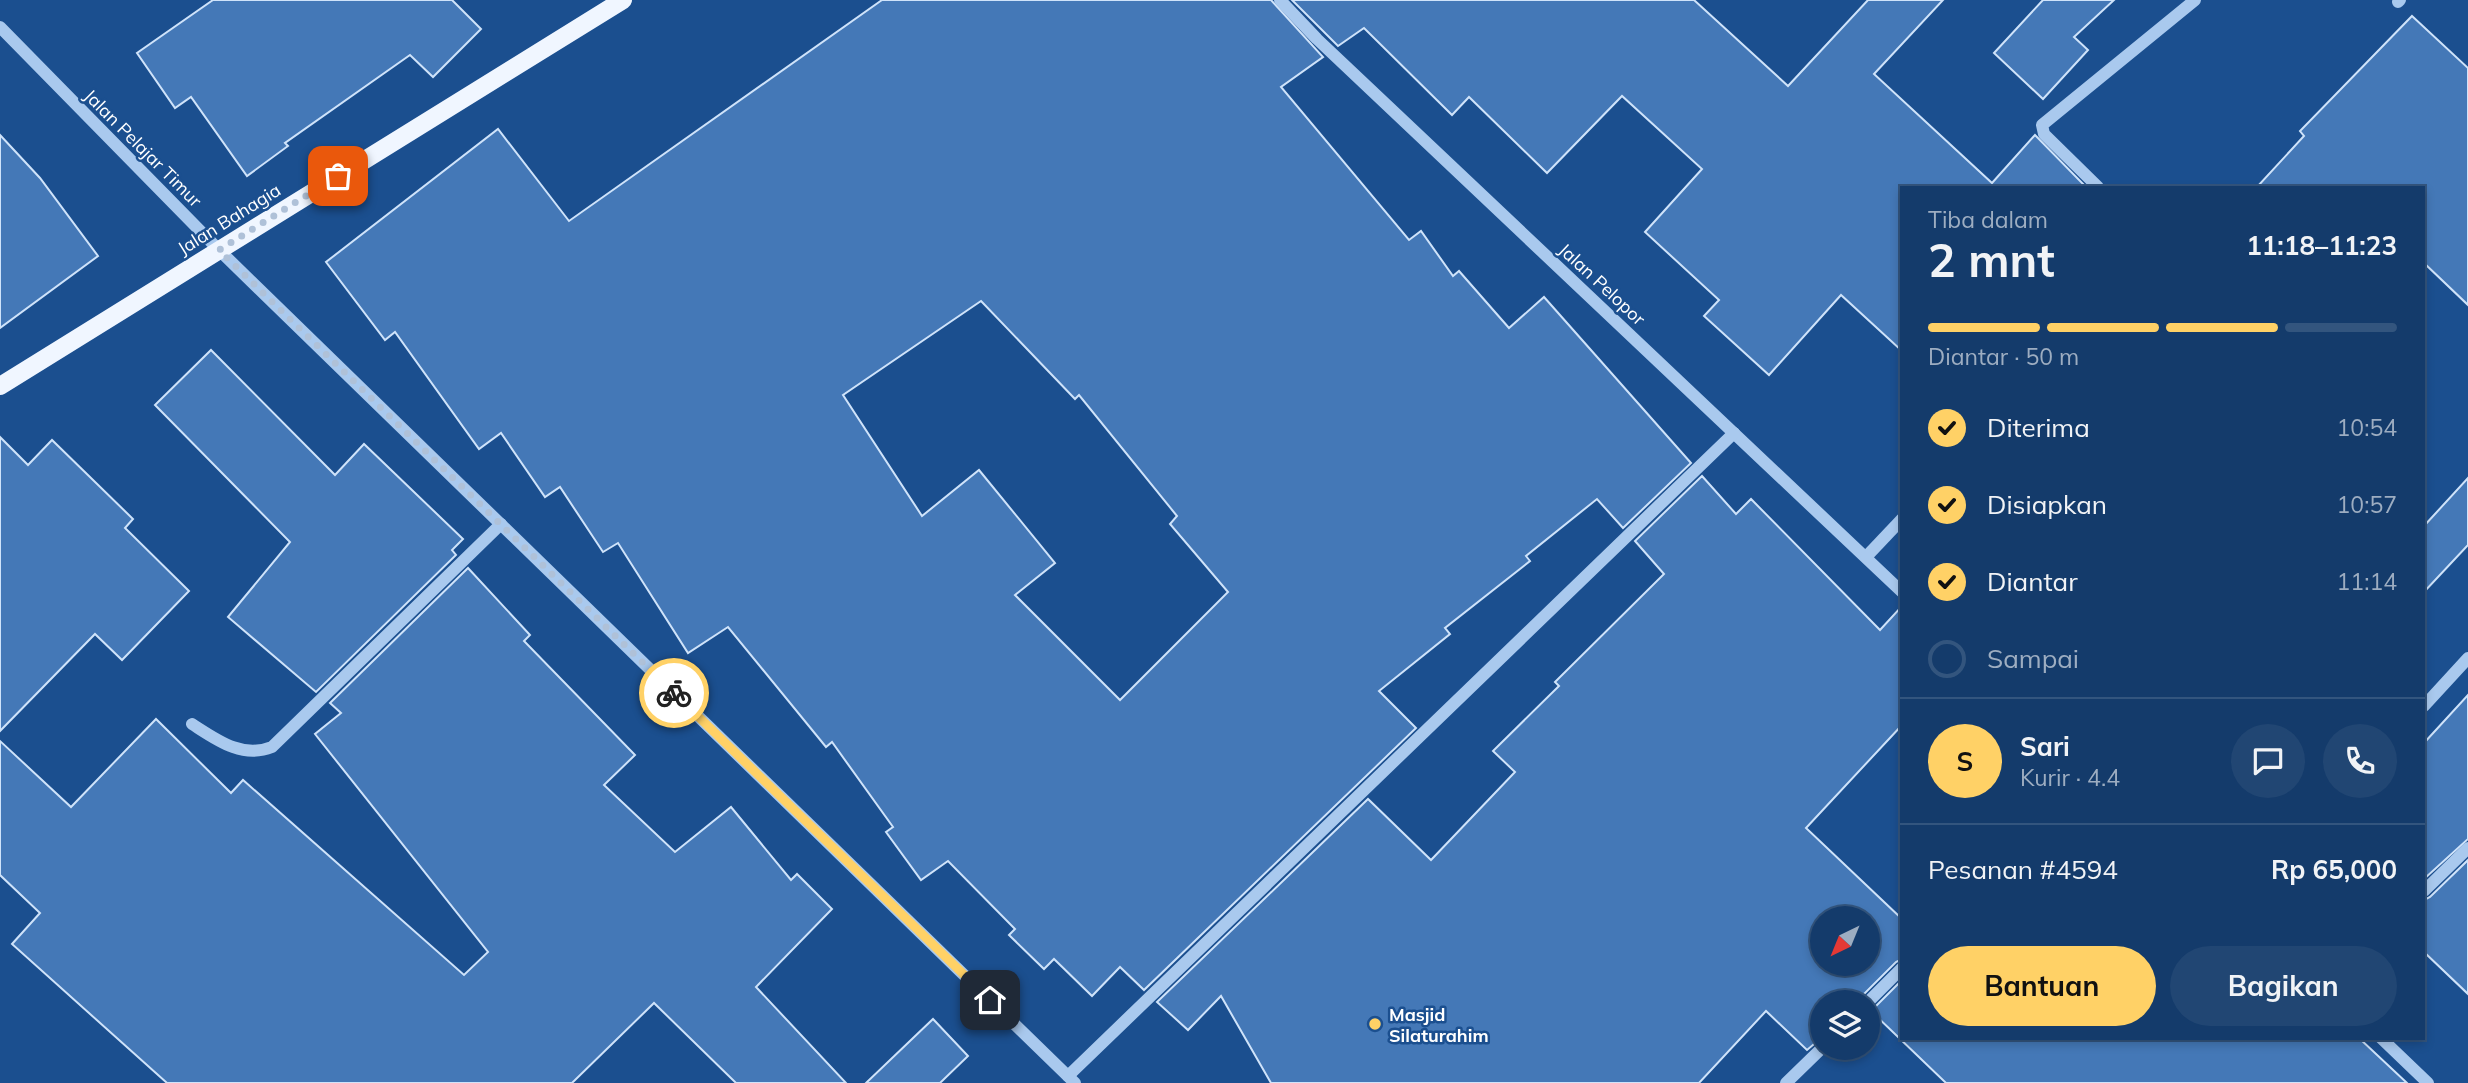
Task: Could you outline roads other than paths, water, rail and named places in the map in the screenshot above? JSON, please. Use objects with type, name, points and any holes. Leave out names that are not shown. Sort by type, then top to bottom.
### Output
[{"type":"main road","name":"Jalan Bahagia","points":[[0,386],[623,0]]},
{"type":"street","name":"Jalan Pelopor","points":[[1280,0],[1317,39],[1900,590]]},
{"type":"street","points":[[2097,186],[2044,134],[2042,125],[2195,0]]},
{"type":"street","name":"Jalan Pelajar Timur","points":[[0,27],[219,250],[1071,1080]]},
{"type":"street","points":[[1071,1080],[1734,433]]},
{"type":"street","points":[[1866,557],[1900,521]]},
{"type":"street","points":[[192,724],[228,747],[260,752],[272,747],[500,524]]},
{"type":"street","points":[[2425,705],[2468,658]]},
{"type":"street","points":[[2425,890],[2468,848]]},
{"type":"street","points":[[1880,990],[1900,970]]},
{"type":"street","points":[[2383,1040],[2428,1083]]},
{"type":"street","points":[[1786,1083],[1810,1060]]},
{"type":"place","name":"Masjid Silaturahim","points":[[1375,1024]]}]
